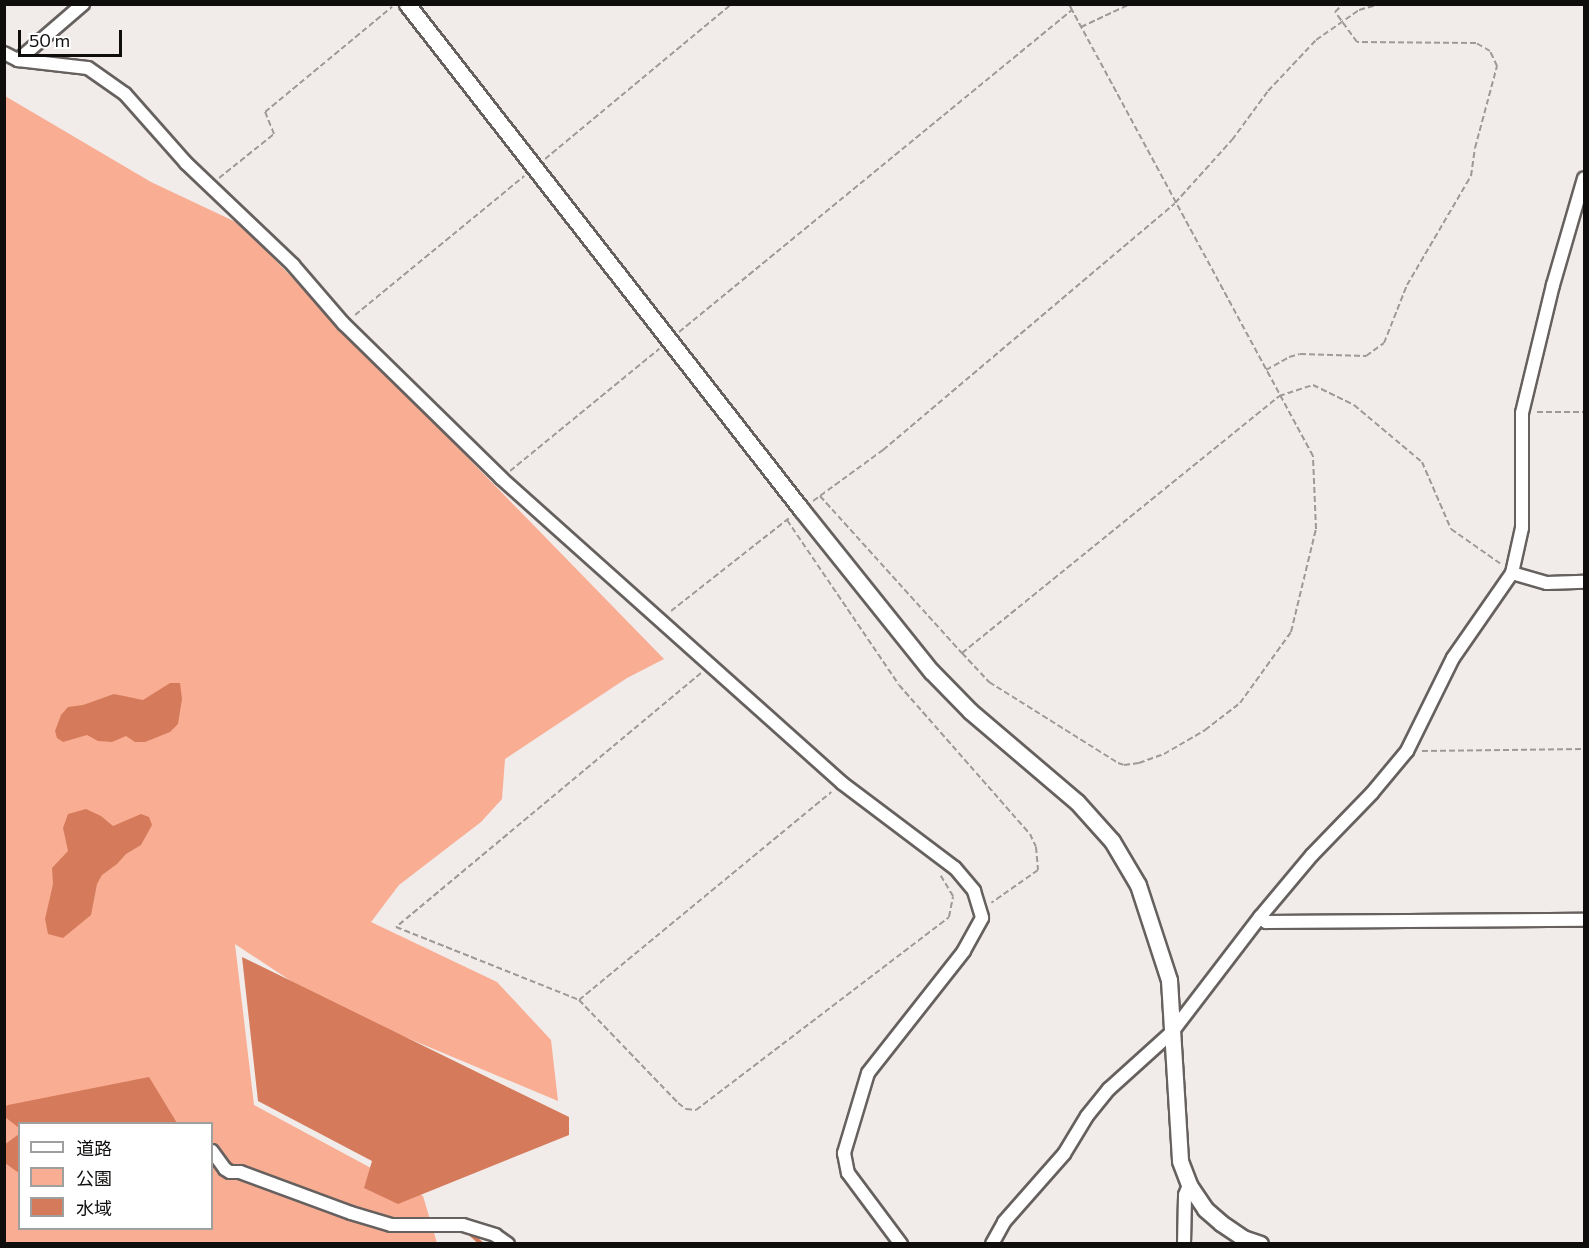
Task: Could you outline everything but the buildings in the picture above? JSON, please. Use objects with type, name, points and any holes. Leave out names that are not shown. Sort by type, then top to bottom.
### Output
[{"type":"street","points":[[18,60],[67,10],[83,4]]},
{"type":"street","points":[[407,4],[801,509],[931,671],[970,711],[1077,802],[1112,841],[1138,885],[1169,980],[1180,1161],[1189,1185],[1205,1209],[1243,1239],[1260,1244]]},
{"type":"street","points":[[4,53],[18,60],[88,68],[125,94],[210,185],[293,265],[344,324],[501,478],[842,783],[956,868],[974,891],[982,918],[964,951],[868,1073],[844,1152],[848,1173],[901,1244]]},
{"type":"street","points":[[992,1244],[1004,1222],[1064,1154],[1087,1116],[1109,1089],[1172,1032],[1260,917],[1407,751],[1453,658],[1512,573],[1522,528],[1522,413],[1553,285],[1584,178]]},
{"type":"street","points":[[1512,573],[1547,583],[1584,582]]},
{"type":"street","points":[[1260,917],[1266,922],[1584,920]]},
{"type":"street","points":[[213,1152],[225,1169],[230,1172],[240,1172],[361,1216],[391,1225],[463,1225],[495,1235],[508,1244]]},
{"type":"street","points":[[1184,1244],[1185,1195],[1189,1185]]},
{"type":"path","points":[[210,185],[274,134],[265,112],[395,4]]},
{"type":"path","points":[[820,496],[989,682],[1124,765],[1164,754],[1205,730],[1240,704],[1291,632],[1316,529],[1314,460],[1069,4]]},
{"type":"path","points":[[1081,27],[1130,4]]},
{"type":"path","points":[[1266,371],[1289,357],[1300,354],[1366,356],[1384,343],[1407,285],[1471,176],[1475,148],[1497,66],[1490,51],[1476,43],[1357,42],[1335,12],[1343,4]]},
{"type":"path","points":[[659,621],[801,509],[883,450],[1175,203],[1232,140],[1268,90],[1316,40],[1340,21],[1359,10],[1380,4]]},
{"type":"path","points":[[501,478],[1072,10]]},
{"type":"path","points":[[962,653],[1279,396],[1313,385],[1354,405],[1422,462],[1451,529],[1512,573]]},
{"type":"path","points":[[1522,413],[1584,412]]},
{"type":"path","points":[[787,520],[899,685],[1030,834],[1036,847],[1038,870],[980,911]]},
{"type":"path","points":[[709,666],[396,927],[579,1000],[678,1103],[686,1110],[696,1110],[949,916],[953,896],[949,886],[936,869],[938,855]]},
{"type":"path","points":[[1407,751],[1584,749]]},
{"type":"path","points":[[579,1000],[842,783]]},
{"type":"green space","points":[[5,96],[151,182],[240,224],[664,659],[627,678],[505,759],[502,799],[481,822],[399,885],[371,922],[497,982],[551,1040],[558,1101],[324,1003],[235,944],[254,1105],[423,1196],[437,1243],[5,1243]]},
{"type":"water","points":[[170,683],[180,683],[182,699],[178,724],[170,732],[145,742],[135,742],[126,736],[112,742],[98,741],[87,735],[63,742],[57,738],[55,731],[61,715],[68,707],[83,705],[114,694],[143,700]]},
{"type":"water","points":[[86,809],[101,816],[113,826],[141,814],[149,817],[152,825],[141,845],[126,854],[102,875],[97,884],[91,915],[63,938],[48,934],[45,919],[53,884],[52,868],[68,851],[63,828],[68,814]]},
{"type":"water","points":[[242,957],[569,1117],[569,1135],[398,1204],[364,1188],[372,1161],[258,1101]]},
{"type":"water","points":[[149,1077],[176,1122],[18,1122],[18,1127],[5,1117],[5,1107]]},
{"type":"water","points":[[18,1135],[18,1172],[5,1163],[4,1145]]},
{"type":"waterway","points":[[468,1232],[482,1244]]}]
